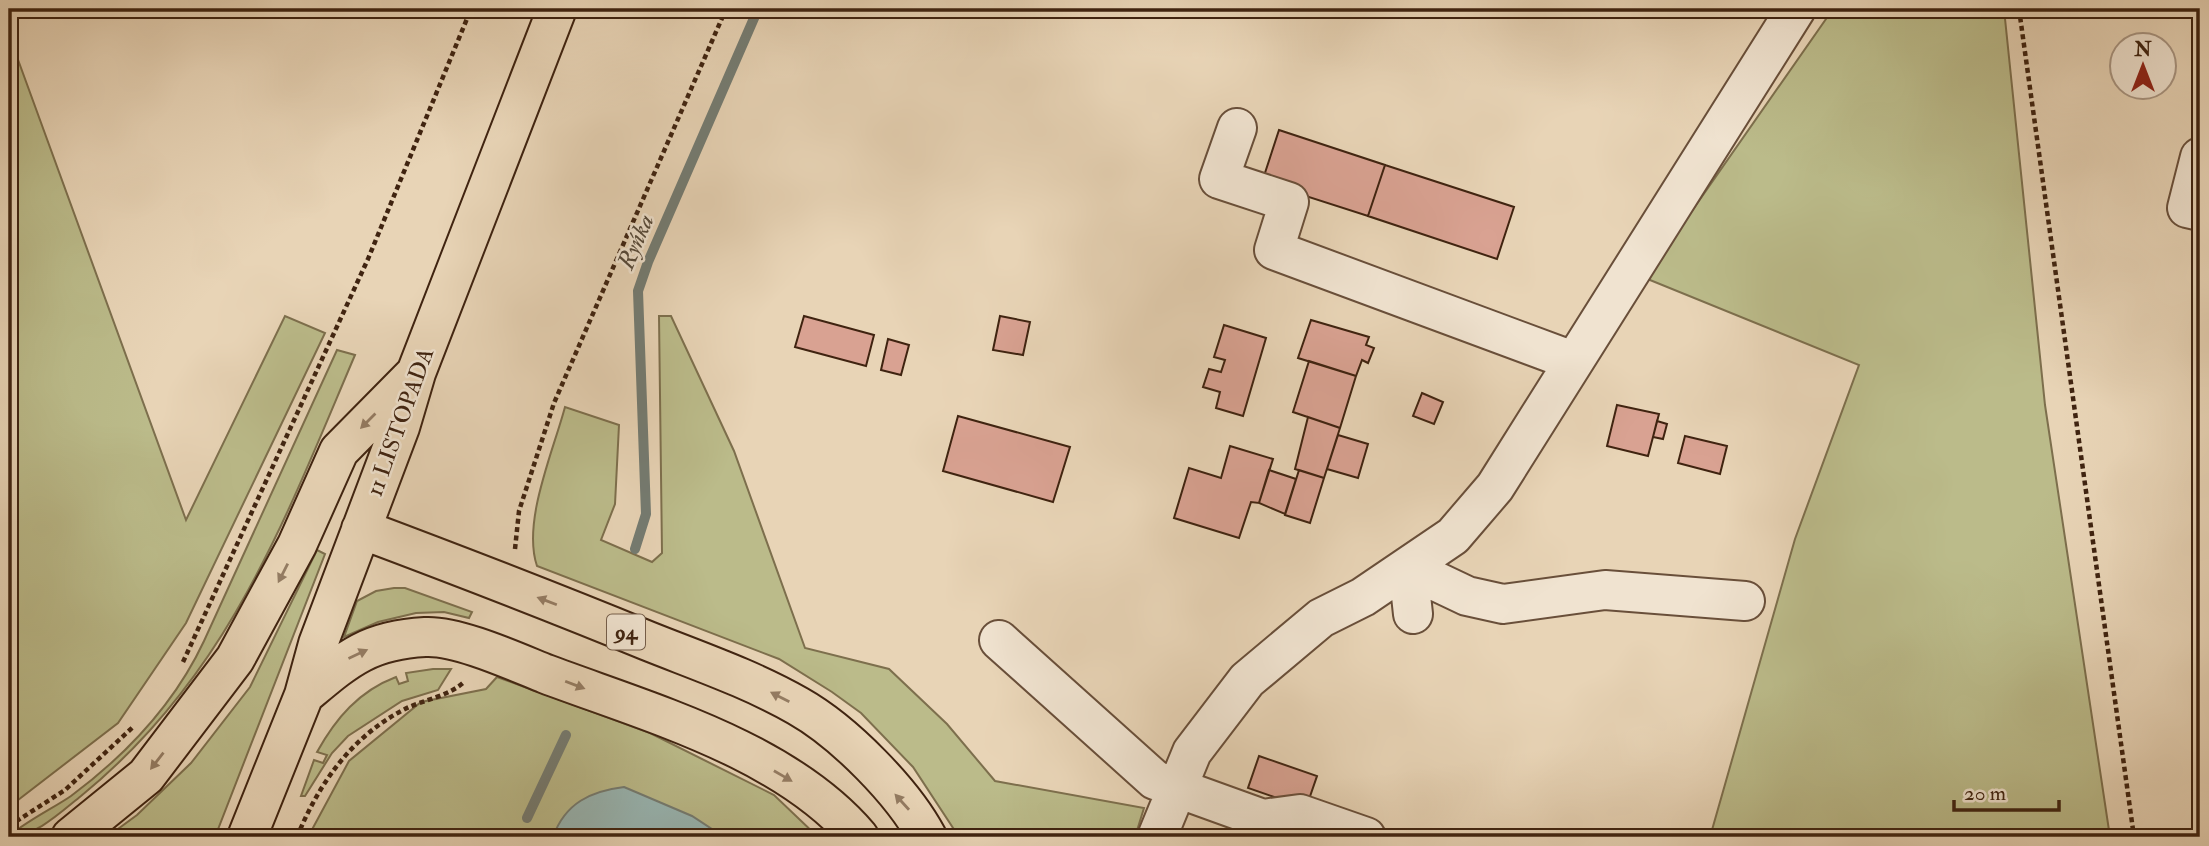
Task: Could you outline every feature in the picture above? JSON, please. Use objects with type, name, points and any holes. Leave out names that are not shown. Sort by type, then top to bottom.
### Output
[{"type":"main road","name":"11 LISTOPADA","points":[[247,837],[304,695],[318,644],[400,427],[416,373],[557,9]]},
{"type":"main road","points":[[71,837],[146,776],[236,659],[292,555],[339,450],[416,373]]},
{"type":"main road","name":"94","points":[[361,529],[689,657],[800,707],[836,733],[872,769],[918,820],[928,837]]},
{"type":"main road","points":[[304,695],[353,654],[395,640],[429,636],[482,650],[702,733],[746,754],[796,783],[859,837]]},
{"type":"street","points":[[1157,837],[1192,752],[1247,680],[1321,618],[1408,568],[1453,536],[1474,513],[1521,448],[1573,361],[1796,9]]},
{"type":"street","points":[[1237,128],[1219,179],[1289,202],[1274,250],[1573,361]]},
{"type":"street","points":[[2200,157],[2187,208],[2200,212]]},
{"type":"street","points":[[1408,568],[1466,596],[1503,604],[1605,590],[1745,601]]},
{"type":"street","points":[[1408,568],[1413,614]]},
{"type":"street","points":[[999,640],[1155,780],[1263,818],[1300,814],[1366,837]]},
{"type":"path","points":[[181,666],[368,259],[471,9]]},
{"type":"path","points":[[515,552],[519,511],[554,404],[597,298],[726,9]]},
{"type":"path","points":[[2020,9],[2134,837]]},
{"type":"path","points":[[297,837],[320,788],[352,747],[406,708],[460,686],[468,678]]},
{"type":"path","points":[[9,826],[65,790],[116,747],[141,719]]},
{"type":"green space","points":[[1833,9],[2004,9],[2045,405],[2110,837],[1710,837],[1795,539],[1859,365],[1645,278]]},
{"type":"green space","points":[[9,35],[186,520],[285,316],[325,333],[186,623],[118,723],[9,807]]},
{"type":"green space","points":[[659,316],[671,316],[734,451],[805,648],[889,669],[947,724],[995,781],[1144,808],[1135,837],[959,837],[913,767],[861,713],[832,692],[779,659],[537,566],[533,548],[536,508],[565,407],[619,425],[615,504],[601,540],[652,562],[662,553]]},
{"type":"green space","points":[[337,350],[355,355],[275,537],[246,594],[213,648],[176,700],[132,750],[81,796],[47,822],[28,833],[9,837],[71,796],[111,763],[147,726],[179,686],[204,641]]},
{"type":"green space","points":[[317,550],[325,554],[215,837],[107,837],[137,815],[191,763],[250,687]]},
{"type":"green space","points":[[405,588],[472,612],[469,618],[444,612],[416,613],[378,622],[344,637],[357,601],[376,591]]},
{"type":"green space","points":[[451,669],[438,690],[402,701],[348,736],[332,753],[305,796],[301,796],[314,760],[323,763],[327,755],[317,752],[350,707],[371,690],[396,677],[399,684],[408,681],[406,673]]},
{"type":"green space","points":[[497,677],[650,733],[774,795],[818,837],[308,837],[349,761],[421,702],[486,689]]},
{"type":"water","points":[[624,787],[692,816],[724,837],[553,837],[558,825],[572,807],[590,796]]},
{"type":"building","points":[[1279,130],[1385,165],[1368,216],[1262,182]]},
{"type":"building","points":[[1385,165],[1514,207],[1497,259],[1368,216]]},
{"type":"building","points":[[804,316],[874,335],[866,366],[795,347]]},
{"type":"building","points":[[1000,316],[1030,322],[1023,355],[993,350]]},
{"type":"building","points":[[1311,320],[1369,337],[1366,345],[1374,348],[1368,363],[1362,360],[1356,376],[1298,358]]},
{"type":"building","points":[[1224,325],[1266,338],[1243,416],[1216,408],[1220,392],[1203,387],[1209,369],[1221,372],[1225,360],[1214,357]]},
{"type":"building","points":[[888,339],[909,345],[901,375],[881,370]]},
{"type":"building","points":[[1309,361],[1356,376],[1340,428],[1293,412]]},
{"type":"building","points":[[1422,393],[1443,402],[1434,424],[1413,416]]},
{"type":"building","points":[[1617,405],[1659,414],[1648,456],[1607,446]]},
{"type":"building","points":[[958,416],[1070,447],[1053,502],[943,471]]},
{"type":"building","points":[[1308,417],[1340,428],[1324,478],[1295,469]]},
{"type":"building","points":[[1657,421],[1667,424],[1663,439],[1653,437]]},
{"type":"building","points":[[1338,435],[1368,444],[1358,478],[1327,469]]},
{"type":"building","points":[[1685,436],[1727,446],[1720,474],[1678,463]]},
{"type":"building","points":[[1230,446],[1273,459],[1259,503],[1251,502],[1239,538],[1174,518],[1189,468],[1221,478]]},
{"type":"building","points":[[1269,470],[1296,479],[1285,514],[1259,503]]},
{"type":"building","points":[[1299,470],[1324,478],[1310,523],[1285,515]]},
{"type":"building","points":[[1259,756],[1317,776],[1306,808],[1248,788]]},
{"type":"waterway","name":"Ryńka","points":[[635,549],[646,514],[638,291],[648,262],[758,9]]},
{"type":"waterway","name":"Ryńka","points":[[527,818],[566,735]]}]
